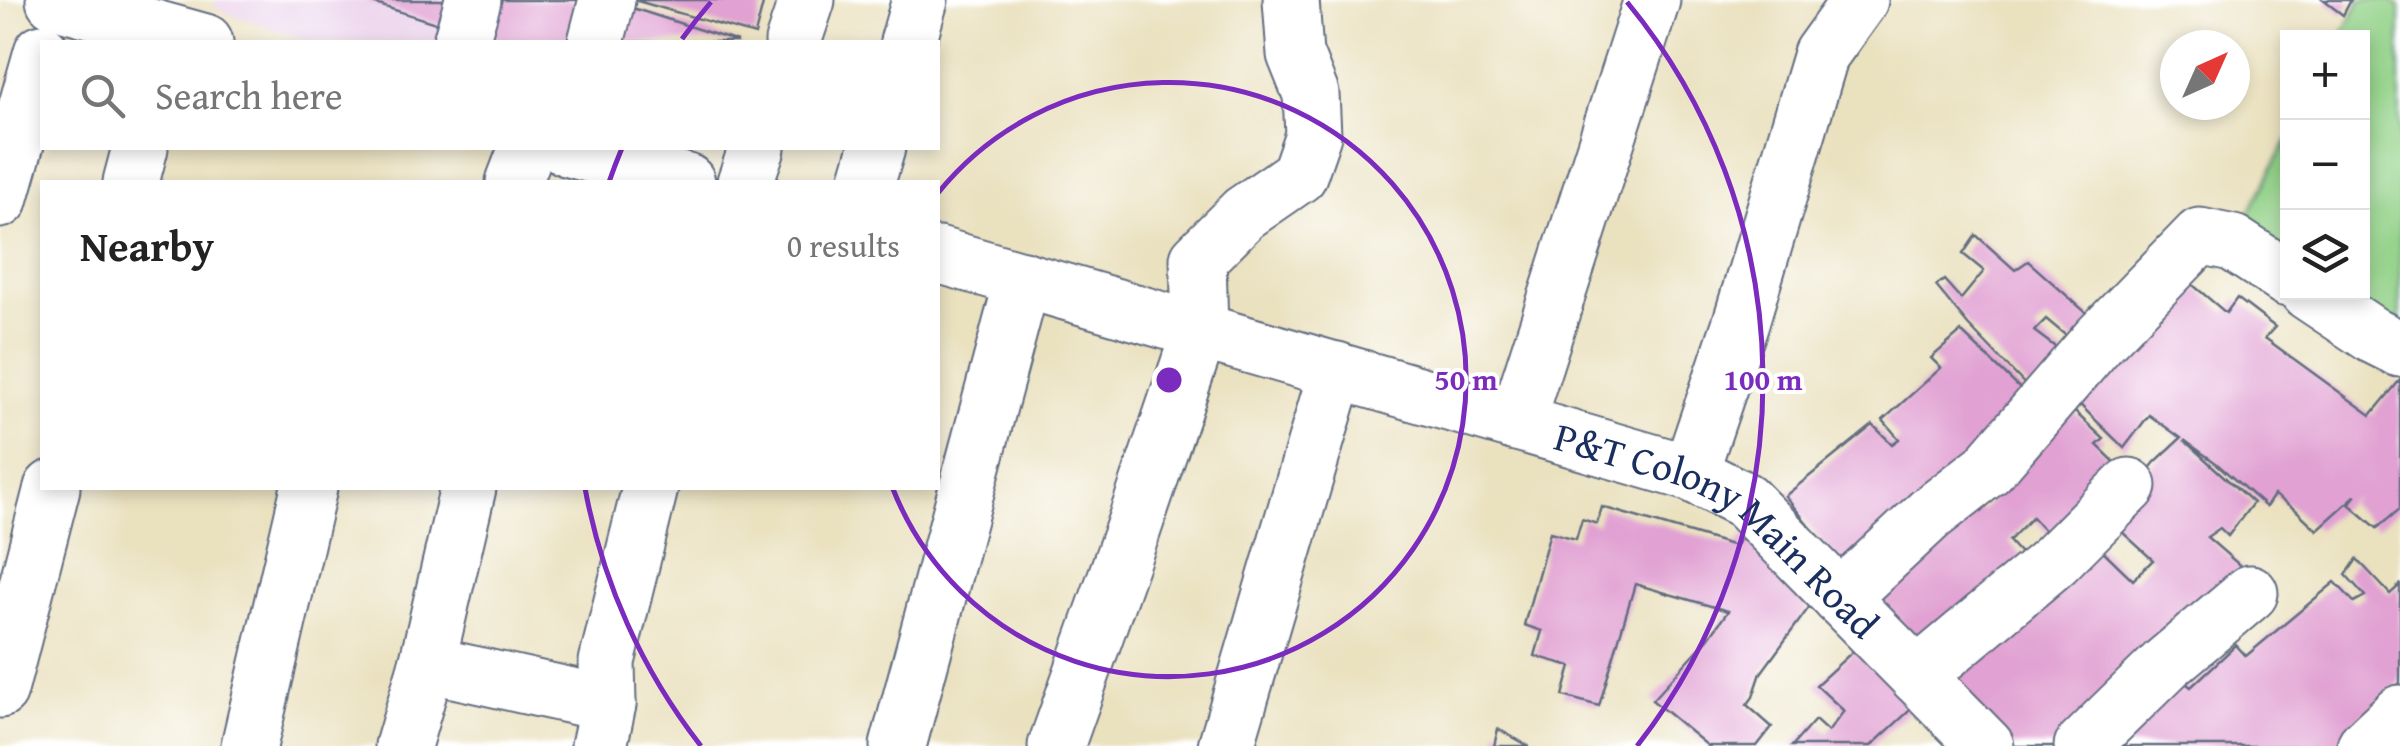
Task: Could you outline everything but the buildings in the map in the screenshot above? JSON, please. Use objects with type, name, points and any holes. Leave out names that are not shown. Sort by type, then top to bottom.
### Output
[{"type":"street","points":[[46,40],[56,0],[186,31]]},
{"type":"street","points":[[462,40],[473,0]]},
{"type":"street","points":[[597,40],[607,0]]},
{"type":"street","points":[[793,40],[807,0]]},
{"type":"street","points":[[909,40],[920,0]]},
{"type":"street","points":[[1056,746],[1200,331],[1198,259],[1244,213],[1299,175],[1313,135],[1311,94],[1295,54],[1291,0]]},
{"type":"street","points":[[1516,423],[1652,0]]},
{"type":"street","points":[[1690,473],[1741,322],[1820,54],[1860,0]]},
{"type":"street","points":[[0,200],[40,59]]},
{"type":"street","points":[[132,180],[139,150]]},
{"type":"street","points":[[515,180],[526,150]]},
{"type":"street","points":[[575,150],[680,180]]},
{"type":"street","points":[[746,180],[756,150]]},
{"type":"street","points":[[868,180],[876,150]]},
{"type":"street","points":[[1840,598],[1930,514],[1988,469],[2099,340],[2200,236],[2233,243],[2280,274]]},
{"type":"street","name":"P&T Colony Main Road","points":[[940,256],[1690,473],[1744,500],[1986,746]]},
{"type":"street","points":[[898,746],[1022,280]]},
{"type":"street","points":[[2320,300],[2400,349]]},
{"type":"street","points":[[1226,746],[1337,370]]},
{"type":"street","points":[[1917,676],[2054,561],[2129,486]]},
{"type":"street","points":[[0,690],[51,490]]},
{"type":"street","points":[[249,746],[308,490]]},
{"type":"street","points":[[402,746],[428,664],[468,490]]},
{"type":"street","points":[[428,664],[604,725],[607,662],[650,490]]},
{"type":"street","points":[[2082,746],[2167,663],[2250,593]]},
{"type":"street","points":[[2365,746],[2400,713]]},
{"type":"shaded area","points":[[216,0],[464,0],[454,40],[306,40],[214,8]]},
{"type":"green space","points":[[2361,0],[2390,0],[2400,7],[2400,349],[2320,300],[2370,300],[2370,30],[2345,30]]},
{"type":"green space","points":[[2280,153],[2280,274],[2233,243]]}]
